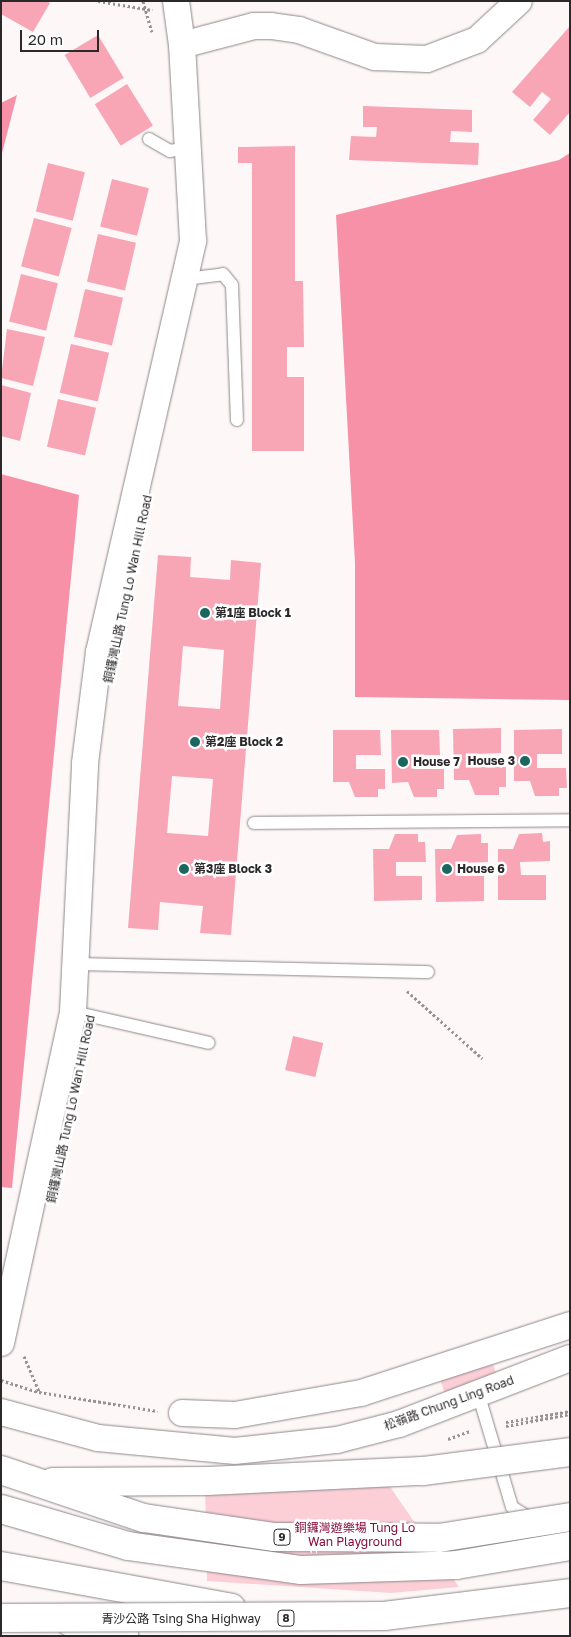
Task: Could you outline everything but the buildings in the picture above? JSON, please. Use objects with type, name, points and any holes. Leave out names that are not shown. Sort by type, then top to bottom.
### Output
[{"type":"main road","points":[[1,1484],[360,1474],[569,1452]]},
{"type":"main road","name":"9","points":[[1,1470],[144,1518],[275,1537],[438,1538],[570,1517]]},
{"type":"main road","points":[[1,1509],[128,1546],[301,1570],[456,1565],[570,1546]]},
{"type":"main road","points":[[1,1566],[158,1597],[277,1613],[416,1609],[570,1585]]},
{"type":"main road","name":"青沙公路 Tsing Sha Highway","points":[[1,1618],[384,1616],[570,1593]]},
{"type":"main road","points":[[1,1611],[124,1636]]},
{"type":"street","points":[[182,45],[254,26],[270,26],[299,30],[375,57],[427,59],[477,40],[519,1]]},
{"type":"street","name":"銅鑼灣山路 Tung Lo Wan Hill Road","points":[[12,1346],[73,1012],[73,964],[85,763],[99,652],[193,242],[182,45],[177,8]]},
{"type":"street","points":[[182,1413],[235,1415],[343,1397],[570,1325]]},
{"type":"street","name":"松嶺路 Chung Ling Road","points":[[1,1412],[98,1438],[235,1451],[337,1440],[399,1424],[570,1358]]},
{"type":"lane","points":[[148,139],[170,151],[187,148]]},
{"type":"lane","points":[[185,279],[223,274],[232,285],[237,420]]},
{"type":"lane","points":[[254,822],[570,820]]},
{"type":"lane","points":[[73,964],[388,974],[428,972]]},
{"type":"lane","points":[[73,1012],[209,1043]]},
{"type":"lane","points":[[478,1393],[512,1507],[528,1520],[570,1508]]},
{"type":"path","points":[[98,1],[177,8]]},
{"type":"path","points":[[388,974],[482,1058]]},
{"type":"path","points":[[12,1346],[39,1392]]},
{"type":"path","points":[[1,1380],[39,1392],[182,1413]]},
{"type":"path","points":[[488,1426],[570,1411]]},
{"type":"green space","points":[[490,1355],[498,1380],[446,1397],[438,1372]]},
{"type":"green space","name":"銅鑼灣遊樂場 Tung Lo Wan Playground","points":[[384,1478],[459,1587],[391,1593],[207,1581],[205,1485]]},
{"type":"shaded area","points":[[17,95],[1,157],[1,103]]},
{"type":"shaded area","points":[[570,153],[570,700],[355,697],[355,563],[336,215],[559,160]]},
{"type":"shaded area","points":[[1,474],[79,495],[12,1188],[1,1187]]},
{"type":"place","name":"第1座 Block 1","points":[[205,613]]},
{"type":"place","name":"第2座 Block 2","points":[[195,742]]},
{"type":"place","name":"House 3","points":[[525,761]]},
{"type":"place","name":"House 7","points":[[403,762]]},
{"type":"place","name":"第3座 Block 3","points":[[184,869]]},
{"type":"place","name":"House 6","points":[[447,869]]}]
